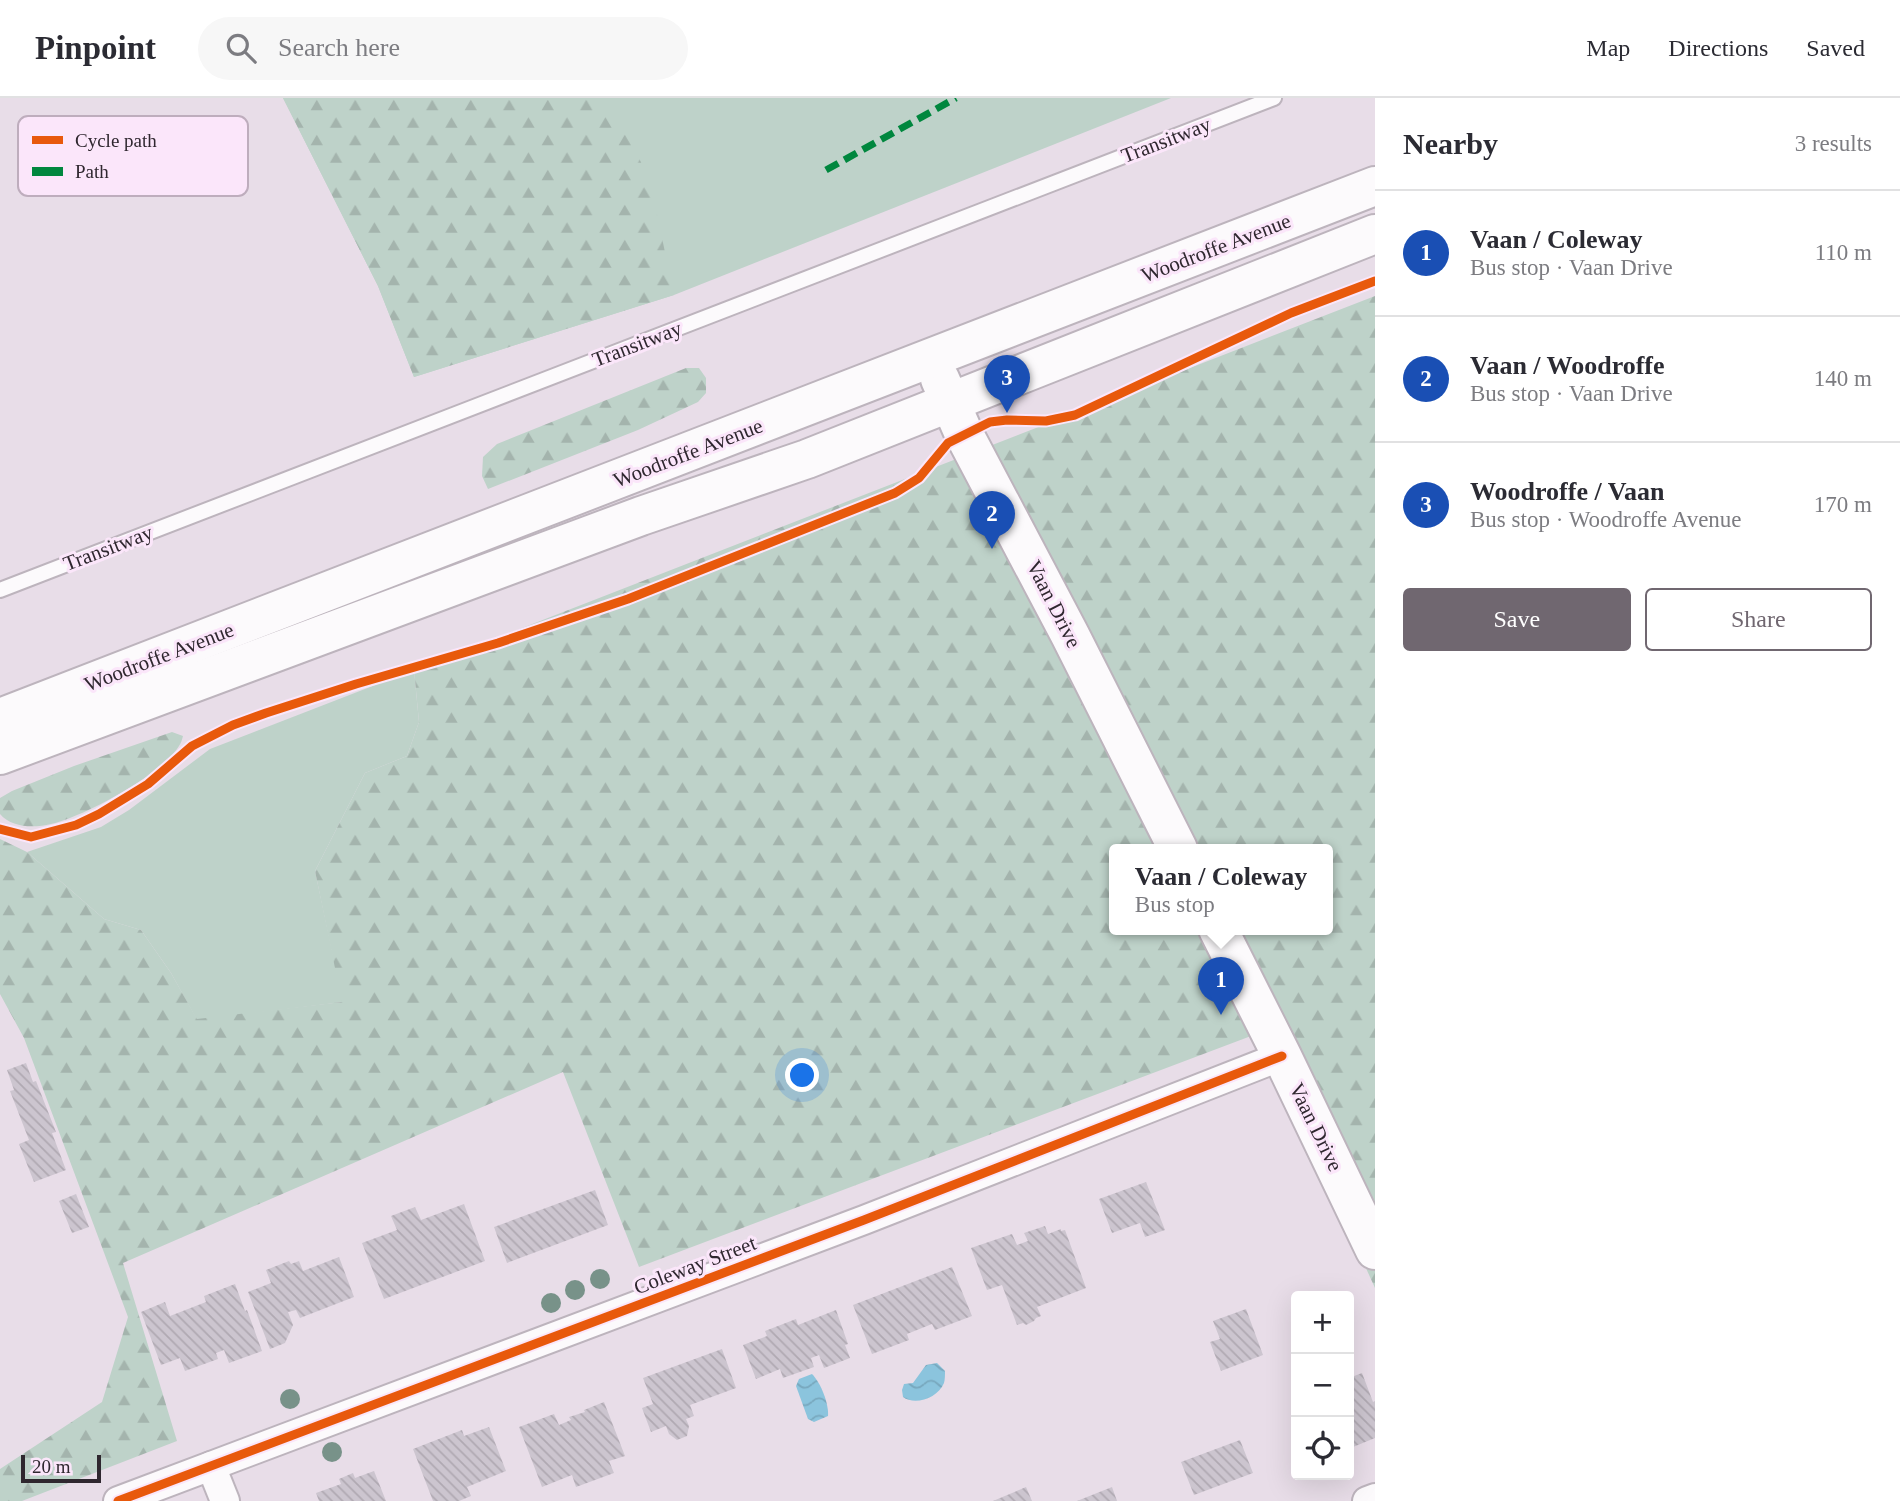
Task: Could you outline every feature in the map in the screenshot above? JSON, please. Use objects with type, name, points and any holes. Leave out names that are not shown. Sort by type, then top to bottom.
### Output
[{"type":"main road","name":"Woodroffe Avenue","points":[[0,718],[1375,186]]},
{"type":"main road","name":"Woodroffe Avenue","points":[[0,755],[641,516],[807,459],[1375,234]]},
{"type":"main road","name":"Vaan Drive","points":[[931,359],[949,402],[1175,844]]},
{"type":"main road","name":"Vaan Drive","points":[[1221,935],[1375,1250]]},
{"type":"street","name":"Coleway Street","points":[[118,1501],[864,1220],[1282,1056]]},
{"type":"street","points":[[211,1466],[225,1501]]},
{"type":"street","points":[[1367,1501],[1375,1498]]},
{"type":"lane","name":"Transitway","points":[[0,590],[1274,98]]},
{"type":"green space","points":[[283,98],[1171,98],[674,295],[414,377],[378,286]]},
{"type":"green space","points":[[283,98],[610,98],[650,181],[674,295],[414,377],[378,286]]},
{"type":"green space","points":[[1375,296],[1375,1288],[1259,1033],[639,1267],[563,1072],[123,1263],[177,1441],[22,1501],[0,1501],[0,1469],[102,1402],[128,1317],[24,1038],[0,994],[0,839],[27,852],[104,919],[141,930],[171,973],[197,1019],[342,1002],[315,871],[365,773],[407,756],[419,722],[414,670]]},
{"type":"green space","points":[[686,368],[699,368],[706,378],[706,393],[698,402],[638,430],[488,489],[482,476],[483,457],[497,444]]},
{"type":"green space","points":[[414,670],[419,722],[407,756],[365,773],[315,871],[343,1002],[197,1020],[171,973],[141,930],[104,919],[27,852],[101,827],[129,810],[210,749]]},
{"type":"green space","points":[[172,732],[183,736],[180,745],[170,757],[139,782],[101,804],[65,820],[38,826],[17,824],[0,814],[0,798],[12,791]]},
{"type":"water","points":[[937,1363],[945,1372],[944,1383],[937,1393],[914,1401],[903,1397],[904,1384],[913,1383],[926,1365]]},
{"type":"water","points":[[812,1374],[821,1388],[828,1411],[828,1416],[814,1422],[808,1419],[796,1386],[799,1379]]},
{"type":"building","points":[[26,1063],[56,1132],[52,1133],[66,1170],[34,1182],[19,1144],[29,1140],[10,1091],[14,1090],[7,1070]]},
{"type":"building","points":[[1146,1182],[1165,1230],[1145,1237],[1140,1223],[1112,1233],[1099,1199]]},
{"type":"building","points":[[595,1190],[608,1225],[507,1263],[494,1227]]},
{"type":"building","points":[[76,1194],[89,1227],[72,1233],[59,1201]]},
{"type":"building","points":[[464,1204],[485,1261],[384,1299],[362,1243],[397,1230],[391,1216],[415,1207],[421,1220]]},
{"type":"building","points":[[1045,1226],[1048,1234],[1065,1230],[1086,1288],[1037,1307],[1041,1316],[1026,1325],[1017,1325],[1002,1285],[987,1290],[971,1248],[1012,1234],[1017,1245],[1028,1241],[1024,1233]]},
{"type":"building","points":[[339,1257],[354,1297],[300,1318],[296,1310],[288,1312],[293,1325],[285,1343],[270,1349],[248,1292],[271,1283],[266,1270],[289,1261],[291,1264],[299,1261],[303,1271]]},
{"type":"building","points":[[952,1267],[972,1316],[935,1330],[932,1324],[907,1334],[909,1340],[872,1354],[853,1305]]},
{"type":"building","points":[[235,1284],[262,1351],[229,1363],[224,1350],[216,1353],[218,1359],[185,1371],[180,1358],[161,1365],[141,1312],[165,1302],[170,1316],[206,1302],[204,1296]]},
{"type":"building","points":[[1246,1309],[1263,1355],[1221,1371],[1210,1342],[1220,1339],[1213,1321]]},
{"type":"building","points":[[836,1310],[850,1358],[824,1368],[819,1355],[811,1358],[814,1367],[783,1378],[780,1369],[756,1379],[743,1345],[767,1336],[765,1331],[796,1319],[798,1325]]},
{"type":"building","points":[[722,1349],[736,1388],[690,1405],[694,1416],[686,1419],[689,1426],[687,1436],[677,1440],[669,1434],[666,1426],[651,1432],[642,1408],[653,1404],[643,1378]]},
{"type":"building","points":[[1362,1373],[1373,1402],[1375,1401],[1375,1438],[1354,1447],[1354,1417],[1354,1376]]},
{"type":"building","points":[[604,1402],[625,1456],[609,1461],[614,1473],[576,1487],[572,1475],[542,1487],[519,1427],[554,1414],[559,1425],[571,1420],[569,1417]]},
{"type":"building","points":[[489,1427],[506,1471],[467,1487],[471,1496],[459,1501],[433,1501],[413,1449],[462,1430],[464,1436]]},
{"type":"building","points":[[1240,1440],[1253,1473],[1194,1495],[1181,1462]]},
{"type":"building","points":[[374,1471],[386,1501],[319,1501],[316,1493],[341,1484],[339,1479],[353,1473],[355,1478]]},
{"type":"building","points":[[1026,1487],[1032,1501],[993,1501]]},
{"type":"building","points":[[1112,1487],[1117,1501],[1077,1501]]},
{"type":"marked path","points":[[826,170],[956,98]]},
{"type":"cycle path","points":[[0,829],[31,837],[76,825],[148,784],[192,746],[233,725],[356,684],[498,643],[628,599],[895,493],[919,478],[948,443],[990,422],[1046,421],[1075,415],[1291,313],[1375,281]]},
{"type":"cycle path","points":[[118,1501],[864,1220],[1282,1056]]},
{"type":"place","name":"Woodroffe / Vaan","points":[[1007,413]]},
{"type":"place","name":"Vaan / Woodroffe","points":[[992,549]]},
{"type":"place","name":"Vaan / Coleway","points":[[1221,1015]]}]
